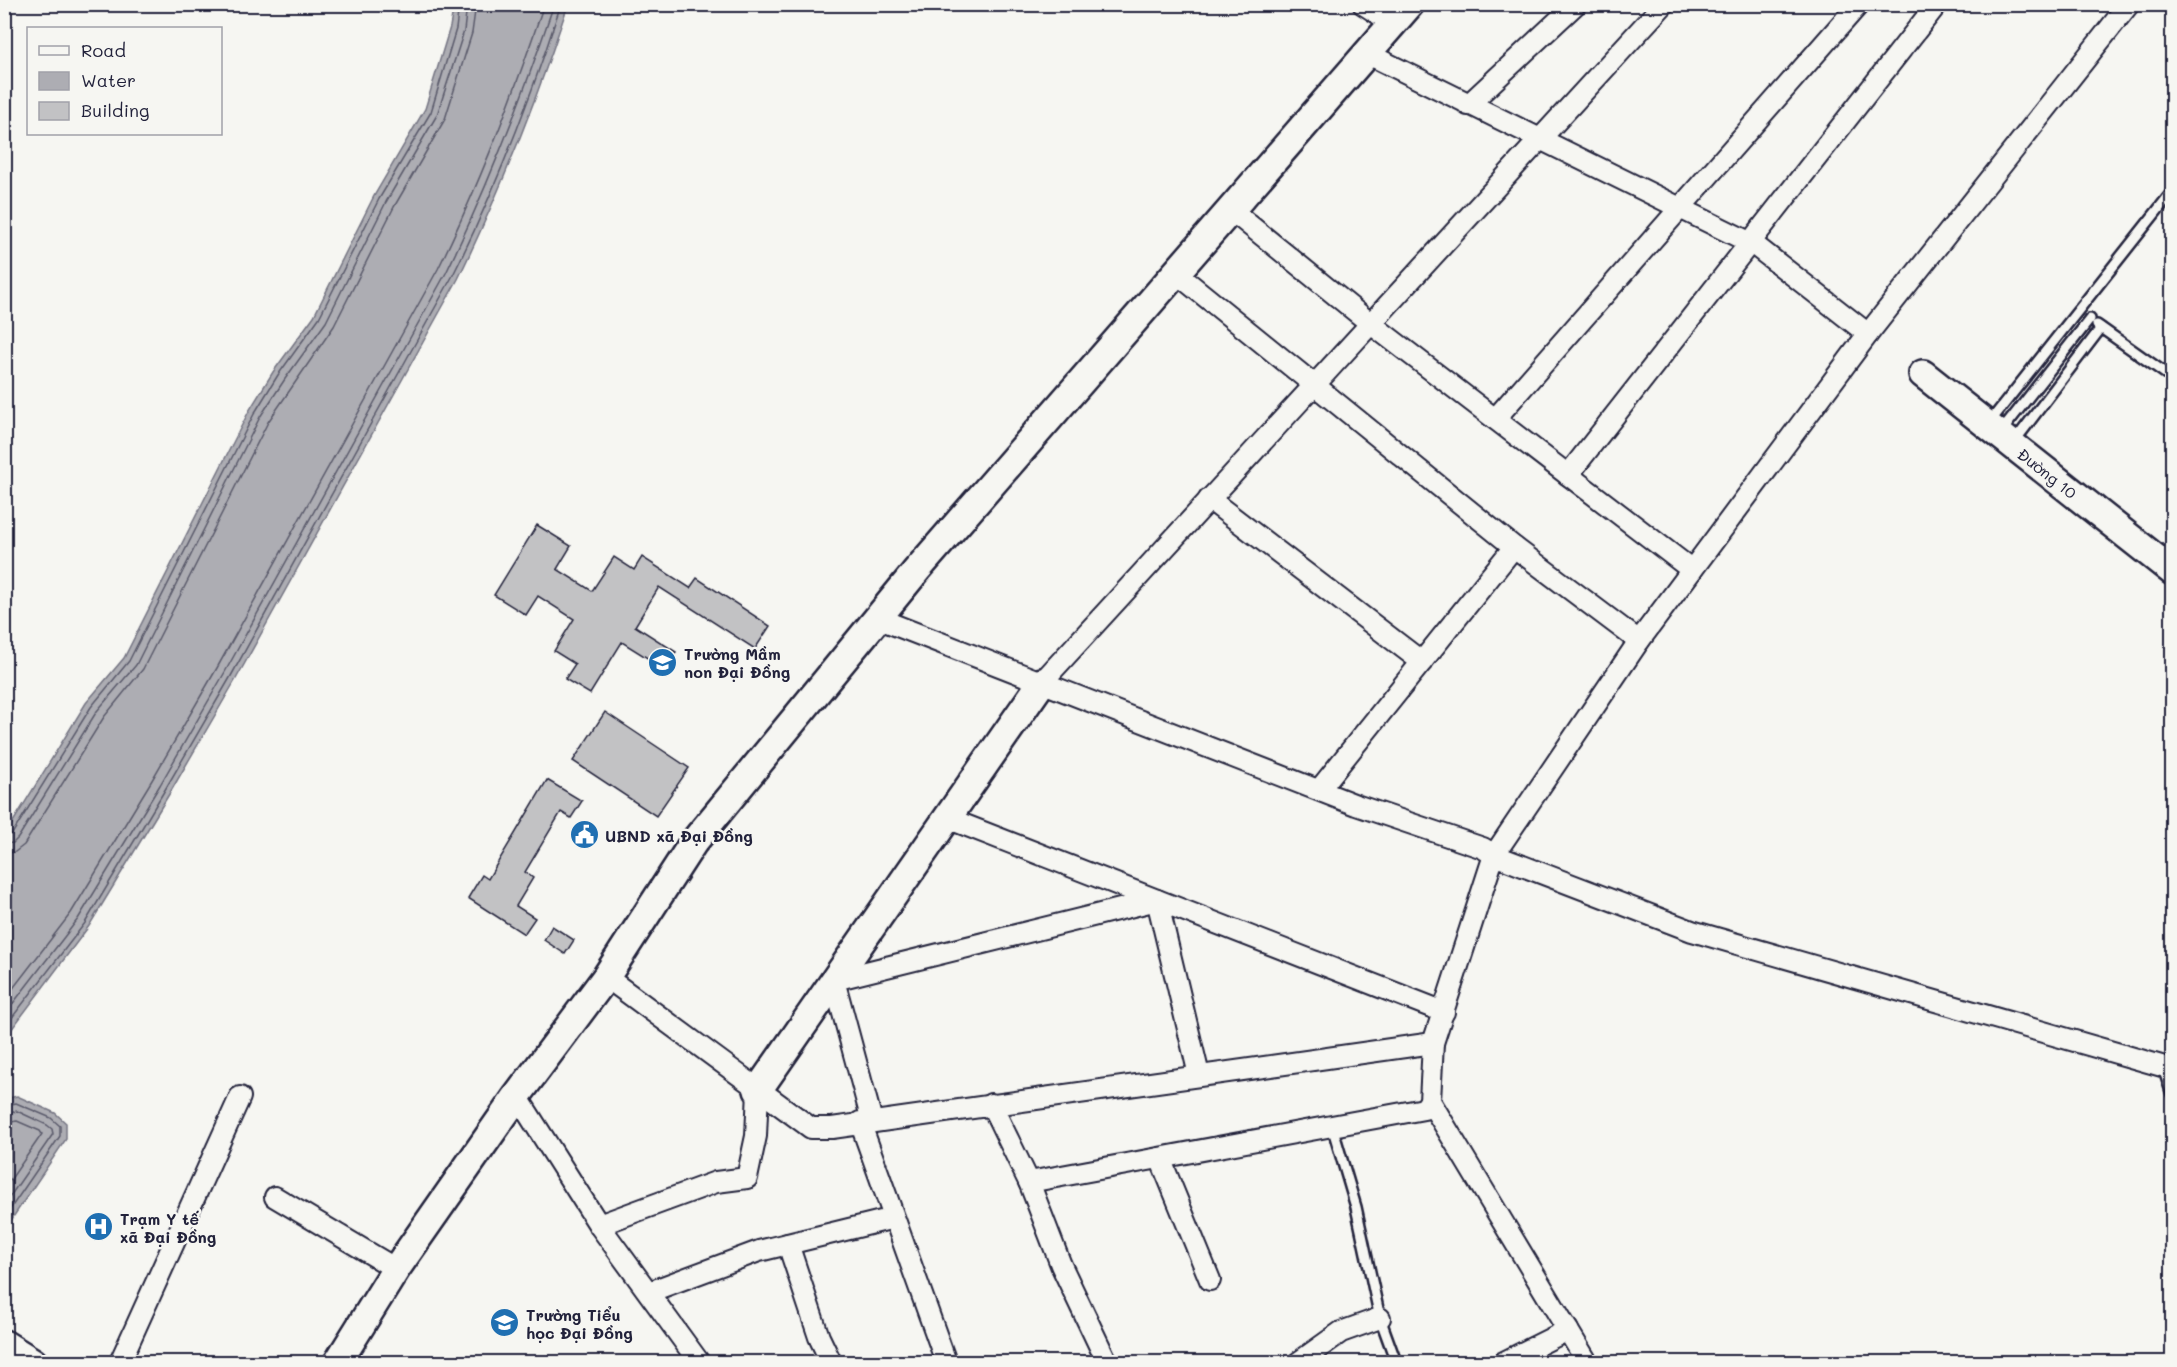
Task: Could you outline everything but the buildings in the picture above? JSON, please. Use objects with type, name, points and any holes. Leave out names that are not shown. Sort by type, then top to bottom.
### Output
[{"type":"main road","points":[[338,1362],[396,1269],[517,1096],[606,977],[693,843],[877,618],[1175,272],[1402,14]]},
{"type":"main road","name":"Đường 10","points":[[1923,374],[2172,571]]},
{"type":"main road","points":[[758,1090],[1042,682]]},
{"type":"main road","points":[[4,1344],[33,1362]]},
{"type":"street","points":[[1363,4],[1402,14]]},
{"type":"street","points":[[1468,105],[1576,4]]},
{"type":"street","points":[[1042,682],[1664,4]]},
{"type":"street","points":[[1495,419],[1859,4]]},
{"type":"street","points":[[1568,475],[1937,4]]},
{"type":"street","points":[[1029,1182],[1424,1109],[1430,1101],[1433,1043],[1494,855],[1640,641],[1692,570],[1868,334],[2118,8]]},
{"type":"street","points":[[1368,54],[1750,242],[1868,334]]},
{"type":"street","points":[[1231,210],[1370,323],[1692,570]]},
{"type":"street","points":[[1175,272],[1514,547],[1640,641]]},
{"type":"street","points":[[1209,500],[1422,662]]},
{"type":"street","points":[[1319,790],[1514,547]]},
{"type":"street","points":[[877,618],[1319,790],[1483,848],[1494,855],[1692,931],[2167,1067]]},
{"type":"street","points":[[947,818],[1444,1012]]},
{"type":"street","points":[[946,1362],[894,1218],[866,1122],[834,980],[1157,900]]},
{"type":"street","points":[[1157,900],[1199,1076]]},
{"type":"street","points":[[606,977],[811,1128],[831,1128],[1433,1043]]},
{"type":"street","points":[[599,1225],[716,1182],[747,1178],[756,1136],[758,1090]]},
{"type":"street","points":[[517,1096],[599,1225],[699,1362]]},
{"type":"street","points":[[120,1362],[240,1097]]},
{"type":"street","points":[[1430,1101],[1587,1362]]},
{"type":"street","points":[[991,1104],[1029,1182],[1060,1265],[1107,1362]]},
{"type":"street","points":[[1160,1158],[1210,1280]]},
{"type":"street","points":[[275,1197],[396,1269]]},
{"type":"street","points":[[648,1292],[759,1251],[894,1218]]},
{"type":"street","points":[[788,1244],[819,1337],[831,1362]]},
{"type":"street","points":[[1299,1362],[1341,1332],[1380,1318]]},
{"type":"street","points":[[1504,1362],[1568,1330]]},
{"type":"lane","points":[[2000,434],[2078,311],[2172,192]]},
{"type":"lane","points":[[2078,311],[2172,378]]},
{"type":"lane","points":[[2000,434],[2090,320]]},
{"type":"lane","points":[[2000,434],[2102,328]]},
{"type":"lane","points":[[2167,1067],[2172,1094]]},
{"type":"lane","points":[[1332,1126],[1356,1207],[1380,1318],[1396,1362]]},
{"type":"water","points":[[454,4],[568,5],[504,178],[458,279],[236,679],[89,926],[5,1038],[5,835],[86,703],[124,658],[249,411],[273,372],[314,316],[374,196],[425,109],[450,27]]},
{"type":"water","points":[[17,1096],[55,1113],[66,1123],[66,1139],[5,1229],[5,1104],[9,1098]]},
{"type":"place","name":"Trường Mầm non Đại Đồng","points":[[663,662]]},
{"type":"place","name":"UBND xã Đại Đồng","points":[[584,835]]},
{"type":"place","name":"Trạm Y tế xã Đại Đồng","points":[[99,1227]]},
{"type":"place","name":"Trường Tiểu học Đại Đồng","points":[[505,1323]]}]
